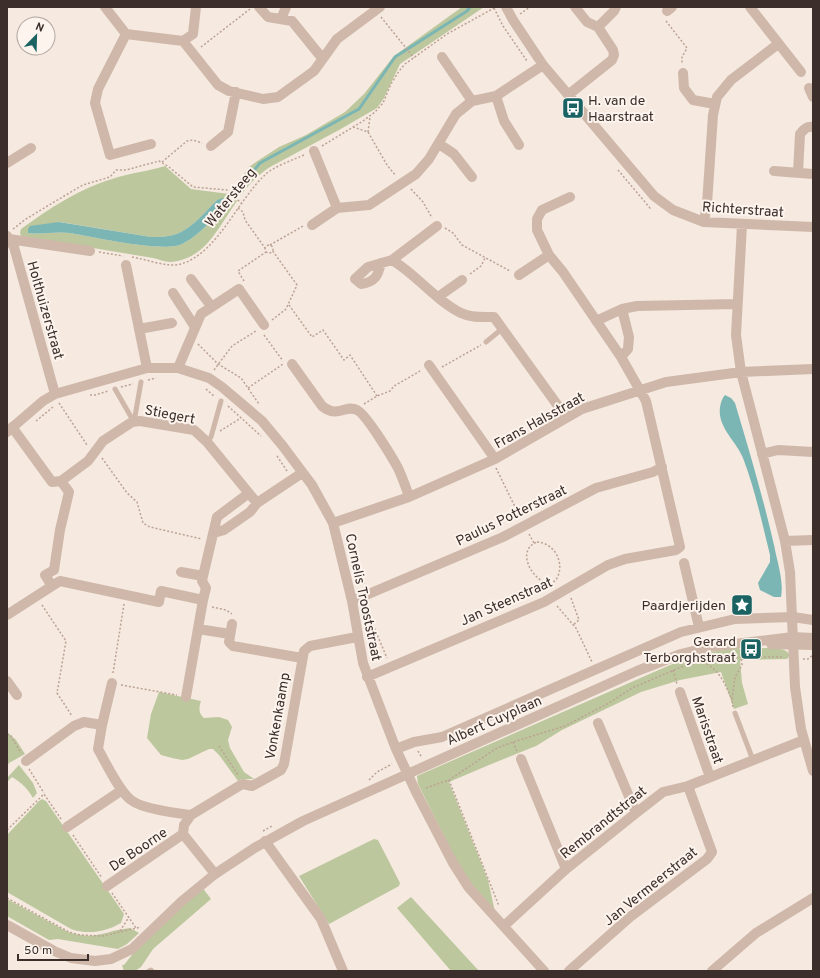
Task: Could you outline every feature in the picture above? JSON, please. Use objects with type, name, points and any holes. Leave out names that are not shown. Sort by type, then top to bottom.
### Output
[{"type":"street","points":[[106,7],[126,34],[184,41],[193,34],[196,7]]},
{"type":"street","points":[[259,7],[268,17],[292,21],[322,58]]},
{"type":"street","points":[[281,19],[286,7]]},
{"type":"street","name":"Richterstraat","points":[[506,7],[543,65],[654,196],[673,210],[704,222],[742,225],[813,227]]},
{"type":"street","points":[[568,95],[612,60],[614,55],[613,50],[598,27],[586,22],[575,7]]},
{"type":"street","points":[[598,27],[616,7]]},
{"type":"street","points":[[750,7],[801,72]]},
{"type":"street","points":[[184,41],[218,85],[229,91],[263,99],[278,97],[314,71],[337,39],[378,9]]},
{"type":"street","points":[[126,34],[98,89],[95,103],[110,155],[151,144]]},
{"type":"street","points":[[704,222],[707,204],[715,104],[721,91],[731,80],[778,44]]},
{"type":"street","points":[[442,57],[472,101]]},
{"type":"street","points":[[312,224],[337,208],[369,205],[416,174],[439,144],[456,114],[472,101],[496,96],[543,65]]},
{"type":"street","points":[[683,73],[684,88],[693,100],[715,104]]},
{"type":"street","points":[[211,146],[228,132],[236,92]]},
{"type":"street","points":[[496,96],[504,121],[520,145]]},
{"type":"street","points":[[798,173],[800,134],[809,126],[813,127]]},
{"type":"street","points":[[439,144],[454,154],[472,177]]},
{"type":"street","points":[[7,163],[31,148]]},
{"type":"street","points":[[314,151],[337,208]]},
{"type":"street","points":[[774,171],[813,174]]},
{"type":"street","points":[[570,197],[542,210],[537,219],[537,230],[550,255],[621,357],[646,401],[662,467]]},
{"type":"street","points":[[742,225],[736,335],[741,372],[785,541],[790,572],[795,687],[801,729],[813,771]]},
{"type":"street","points":[[381,263],[392,260],[437,226]]},
{"type":"street","points":[[9,235],[90,251]]},
{"type":"street","name":"Holthuizerstraat","points":[[9,235],[14,247],[58,399]]},
{"type":"street","points":[[519,275],[550,255]]},
{"type":"street","points":[[126,259],[147,368]]},
{"type":"street","points":[[392,260],[402,266],[438,297],[462,313],[477,317],[494,318],[503,328],[566,417]]},
{"type":"street","points":[[191,279],[211,306]]},
{"type":"street","points":[[438,297],[462,280]]},
{"type":"street","points":[[178,368],[201,314],[239,289],[264,330]]},
{"type":"street","points":[[173,293],[195,327]]},
{"type":"street","points":[[596,321],[622,310],[637,306],[737,304]]},
{"type":"street","points":[[621,357],[628,349],[629,337],[622,310]]},
{"type":"street","points":[[139,329],[172,323]]},
{"type":"street","points":[[288,363],[322,406],[329,411],[335,412],[356,409],[366,418],[398,468],[409,497]]},
{"type":"street","name":"Cornelis Trooststraat","points":[[10,430],[43,401],[58,399],[147,368],[178,368],[209,378],[222,387],[262,421],[312,485],[333,523],[360,597],[357,637],[362,663],[396,749],[416,792],[453,863],[469,888],[544,971]]},
{"type":"street","points":[[432,368],[494,460]]},
{"type":"street","name":"Frans Halsstraat","points":[[333,523],[409,497],[494,460],[582,409],[666,382],[741,372],[813,369]]},
{"type":"street","name":"Stiegert","points":[[61,481],[88,460],[103,441],[132,422],[140,421],[194,430],[209,440],[257,503]]},
{"type":"street","points":[[10,430],[52,482],[61,481],[69,492],[60,530],[54,570],[45,575],[52,586]]},
{"type":"street","points":[[762,454],[778,450],[813,452]]},
{"type":"street","name":"Paulus Potterstraat","points":[[360,597],[503,537],[596,488],[653,472],[662,467]]},
{"type":"street","name":"Jan Steenstraat","points":[[367,677],[551,598],[608,565],[625,559],[676,550],[680,547],[662,467]]},
{"type":"street","points":[[213,537],[250,512],[257,503],[302,473]]},
{"type":"street","points":[[186,697],[206,588],[202,581],[217,517],[249,493]]},
{"type":"street","points":[[785,541],[813,540]]},
{"type":"street","points":[[684,563],[699,627]]},
{"type":"street","points":[[181,572],[203,576]]},
{"type":"street","points":[[7,616],[60,581],[159,602],[161,592],[203,603]]},
{"type":"street","name":"Albert Cuyplaan","points":[[396,749],[414,742],[442,737],[681,632],[735,619],[793,617],[813,620]]},
{"type":"street","points":[[198,629],[230,634],[232,624]]},
{"type":"street","name":"Vonkenkaamp","points":[[230,634],[229,642],[233,646],[302,658]]},
{"type":"street","name":"Vonkenkaamp","points":[[190,815],[243,784],[252,786],[281,770],[284,764],[304,651],[310,646],[357,637]]},
{"type":"street","name":"Albert Cuyplaan","points":[[794,642],[813,638]]},
{"type":"street","name":"Albert Cuyplaan","points":[[7,925],[54,951],[71,958],[95,961],[111,959],[132,949],[182,901],[215,874],[265,841],[303,821],[408,773],[637,671],[680,654],[700,649],[742,643],[794,642],[813,645]]},
{"type":"street","points":[[7,681],[17,695]]},
{"type":"street","name":"De Boorne","points":[[112,683],[98,749],[122,790],[130,800],[139,805],[190,815],[184,825],[183,834],[215,874]]},
{"type":"street","name":"Marisstraat","points":[[680,692],[710,777]]},
{"type":"street","points":[[26,761],[78,724],[84,722],[102,725]]},
{"type":"street","points":[[598,723],[636,812]]},
{"type":"street","name":"Rembrandtstraat","points":[[504,926],[566,869],[663,792],[688,786],[804,740]]},
{"type":"street","points":[[520,759],[566,869]]},
{"type":"street","name":"Jan Vermeerstraat","points":[[569,971],[630,917],[707,859],[712,852],[688,786]]},
{"type":"street","points":[[67,827],[122,790]]},
{"type":"street","name":"De Boorne","points":[[107,886],[183,834]]},
{"type":"street","points":[[265,841],[322,919],[343,971]]},
{"type":"street","points":[[712,971],[756,933],[813,898]]},
{"type":"lane","points":[[486,342],[503,328]]},
{"type":"lane","points":[[134,422],[141,382]]},
{"type":"lane","points":[[115,389],[134,422]]},
{"type":"lane","points":[[209,440],[221,401]]},
{"type":"lane","points":[[735,713],[753,760]]},
{"type":"path","points":[[193,53],[253,7]]},
{"type":"path","name":"Watersteeg","points":[[90,251],[126,259],[180,265],[194,258],[209,246],[223,230],[241,203],[267,173],[314,151],[370,116],[383,103],[391,84],[399,71],[414,58],[447,34],[496,7]]},
{"type":"path","points":[[378,9],[405,48],[414,58]]},
{"type":"path","points":[[669,9],[664,18],[687,48],[682,57],[683,73]]},
{"type":"path","points":[[370,116],[368,132],[387,165],[396,176],[404,182],[423,202],[437,226],[453,233],[462,245],[519,275]]},
{"type":"path","points":[[353,127],[368,132]]},
{"type":"path","points":[[9,235],[26,219],[83,185],[110,177],[116,170],[126,170],[162,162],[190,139],[211,146]]},
{"type":"path","points":[[162,162],[193,187],[227,190],[241,203]]},
{"type":"path","points":[[238,208],[243,212],[245,220],[265,248],[266,252]]},
{"type":"path","points":[[265,248],[266,246],[302,226],[312,224]]},
{"type":"path","points":[[239,289],[246,284],[238,271],[266,252],[272,250],[270,245]]},
{"type":"path","points":[[462,280],[481,266],[485,258]]},
{"type":"path","points":[[288,304],[312,338],[323,330],[344,360],[350,355],[377,396]]},
{"type":"path","points":[[248,388],[288,363],[264,330]]},
{"type":"path","points":[[191,338],[218,364],[241,378],[261,408]]},
{"type":"path","points":[[356,409],[377,396],[390,391],[394,386],[486,342]]},
{"type":"path","points":[[90,395],[95,395],[156,378]]},
{"type":"path","points":[[205,388],[261,436]]},
{"type":"path","points":[[58,399],[127,493],[137,502],[143,523],[150,527],[213,537]]},
{"type":"path","points":[[36,421],[53,407]]},
{"type":"path","points":[[209,440],[240,418]]},
{"type":"path","points":[[275,453],[293,479]]},
{"type":"path","points":[[494,460],[524,526]]},
{"type":"path","points":[[346,535],[360,597],[390,667]]},
{"type":"path","points":[[542,542],[551,547],[556,554],[560,571],[558,578],[554,582],[550,583],[539,580],[529,568],[527,560],[528,552],[530,546],[534,543],[542,542]]},
{"type":"path","points":[[567,588],[579,620],[573,625]]},
{"type":"path","points":[[126,595],[112,683],[186,697]]},
{"type":"path","points":[[36,597],[66,641],[57,693],[78,724]]},
{"type":"path","points":[[551,598],[576,628],[595,669]]},
{"type":"path","points":[[203,603],[231,612],[233,617],[232,624]]},
{"type":"path","points":[[732,700],[735,677],[742,665],[741,657]]},
{"type":"path","points":[[416,792],[449,780],[497,748],[565,726],[594,712],[632,688],[673,670],[702,662],[741,657],[794,657]]},
{"type":"path","points":[[702,662],[711,665],[723,679],[732,700],[735,713]]},
{"type":"path","points":[[673,670],[680,692]]},
{"type":"path","points":[[414,742],[425,766]]},
{"type":"path","points":[[219,746],[243,784]]},
{"type":"path","points":[[449,780],[500,910]]},
{"type":"path","points":[[7,830],[44,794],[137,928]]},
{"type":"path","points":[[120,931],[129,917]]},
{"type":"green space","points":[[462,7],[484,7],[400,64],[384,98],[377,108],[270,167],[254,180],[241,195],[233,189],[249,167],[256,162],[279,147],[306,135],[345,112],[364,94],[394,56]]},
{"type":"green space","points":[[165,166],[191,189],[229,194],[237,201],[210,240],[194,255],[183,260],[169,262],[21,236],[21,229],[54,206],[90,187],[115,178]],"holes":[[[217,200],[225,205],[194,237],[182,244],[173,246],[145,246],[70,233],[28,233],[28,229],[60,222],[151,237],[169,236],[179,233],[190,226]]]},
{"type":"green space","points":[[739,647],[739,649],[754,650],[755,648],[774,648],[783,650],[790,655],[787,659],[740,660],[742,683],[748,704],[734,709],[721,672],[680,680],[641,692],[562,730],[536,746],[449,782],[488,880],[495,912],[476,890],[458,864],[418,784],[417,776],[677,662],[696,655]]},
{"type":"green space","points":[[159,692],[201,701],[200,710],[204,718],[219,717],[228,720],[232,727],[228,740],[230,748],[244,772],[254,779],[242,779],[238,781],[213,749],[209,749],[188,759],[182,760],[161,755],[147,738],[151,714]]},
{"type":"green space","points":[[7,732],[16,740],[25,754],[9,763],[7,767]]},
{"type":"green space","points":[[19,765],[33,783],[37,793],[33,798],[24,786],[12,777],[7,782],[7,778]]},
{"type":"green space","points":[[42,799],[46,801],[124,914],[121,923],[109,929],[96,932],[77,931],[7,892],[7,835]]},
{"type":"green space","points":[[374,839],[378,840],[400,883],[399,886],[329,924],[299,876]]},
{"type":"green space","points":[[202,887],[211,899],[153,949],[141,967],[135,971],[124,971],[122,965],[124,965],[135,951]]},
{"type":"green space","points":[[411,897],[479,971],[451,971],[397,908]]},
{"type":"green space","points":[[7,899],[68,932],[78,935],[86,936],[130,928],[139,933],[127,944],[118,949],[58,939],[49,940],[7,916]]},
{"type":"water","points":[[223,198],[226,201],[225,205],[205,227],[188,241],[173,246],[145,246],[70,233],[28,233],[30,226],[59,222],[151,237],[169,236],[179,233],[190,226],[217,200]]},
{"type":"water","points":[[725,395],[731,398],[735,403],[756,474],[780,571],[782,584],[781,597],[774,597],[760,590],[758,583],[770,562],[770,555],[758,506],[743,458],[721,421],[720,407],[722,399]]},
{"type":"waterway","points":[[236,192],[260,163],[359,109],[395,57],[467,11],[470,7]]},
{"type":"place","name":"H. van de Haarstraat","points":[[573,108]]},
{"type":"place","name":"Paardjerijden","points":[[742,605]]},
{"type":"place","name":"Gerard Terborghstraat","points":[[751,649]]}]
